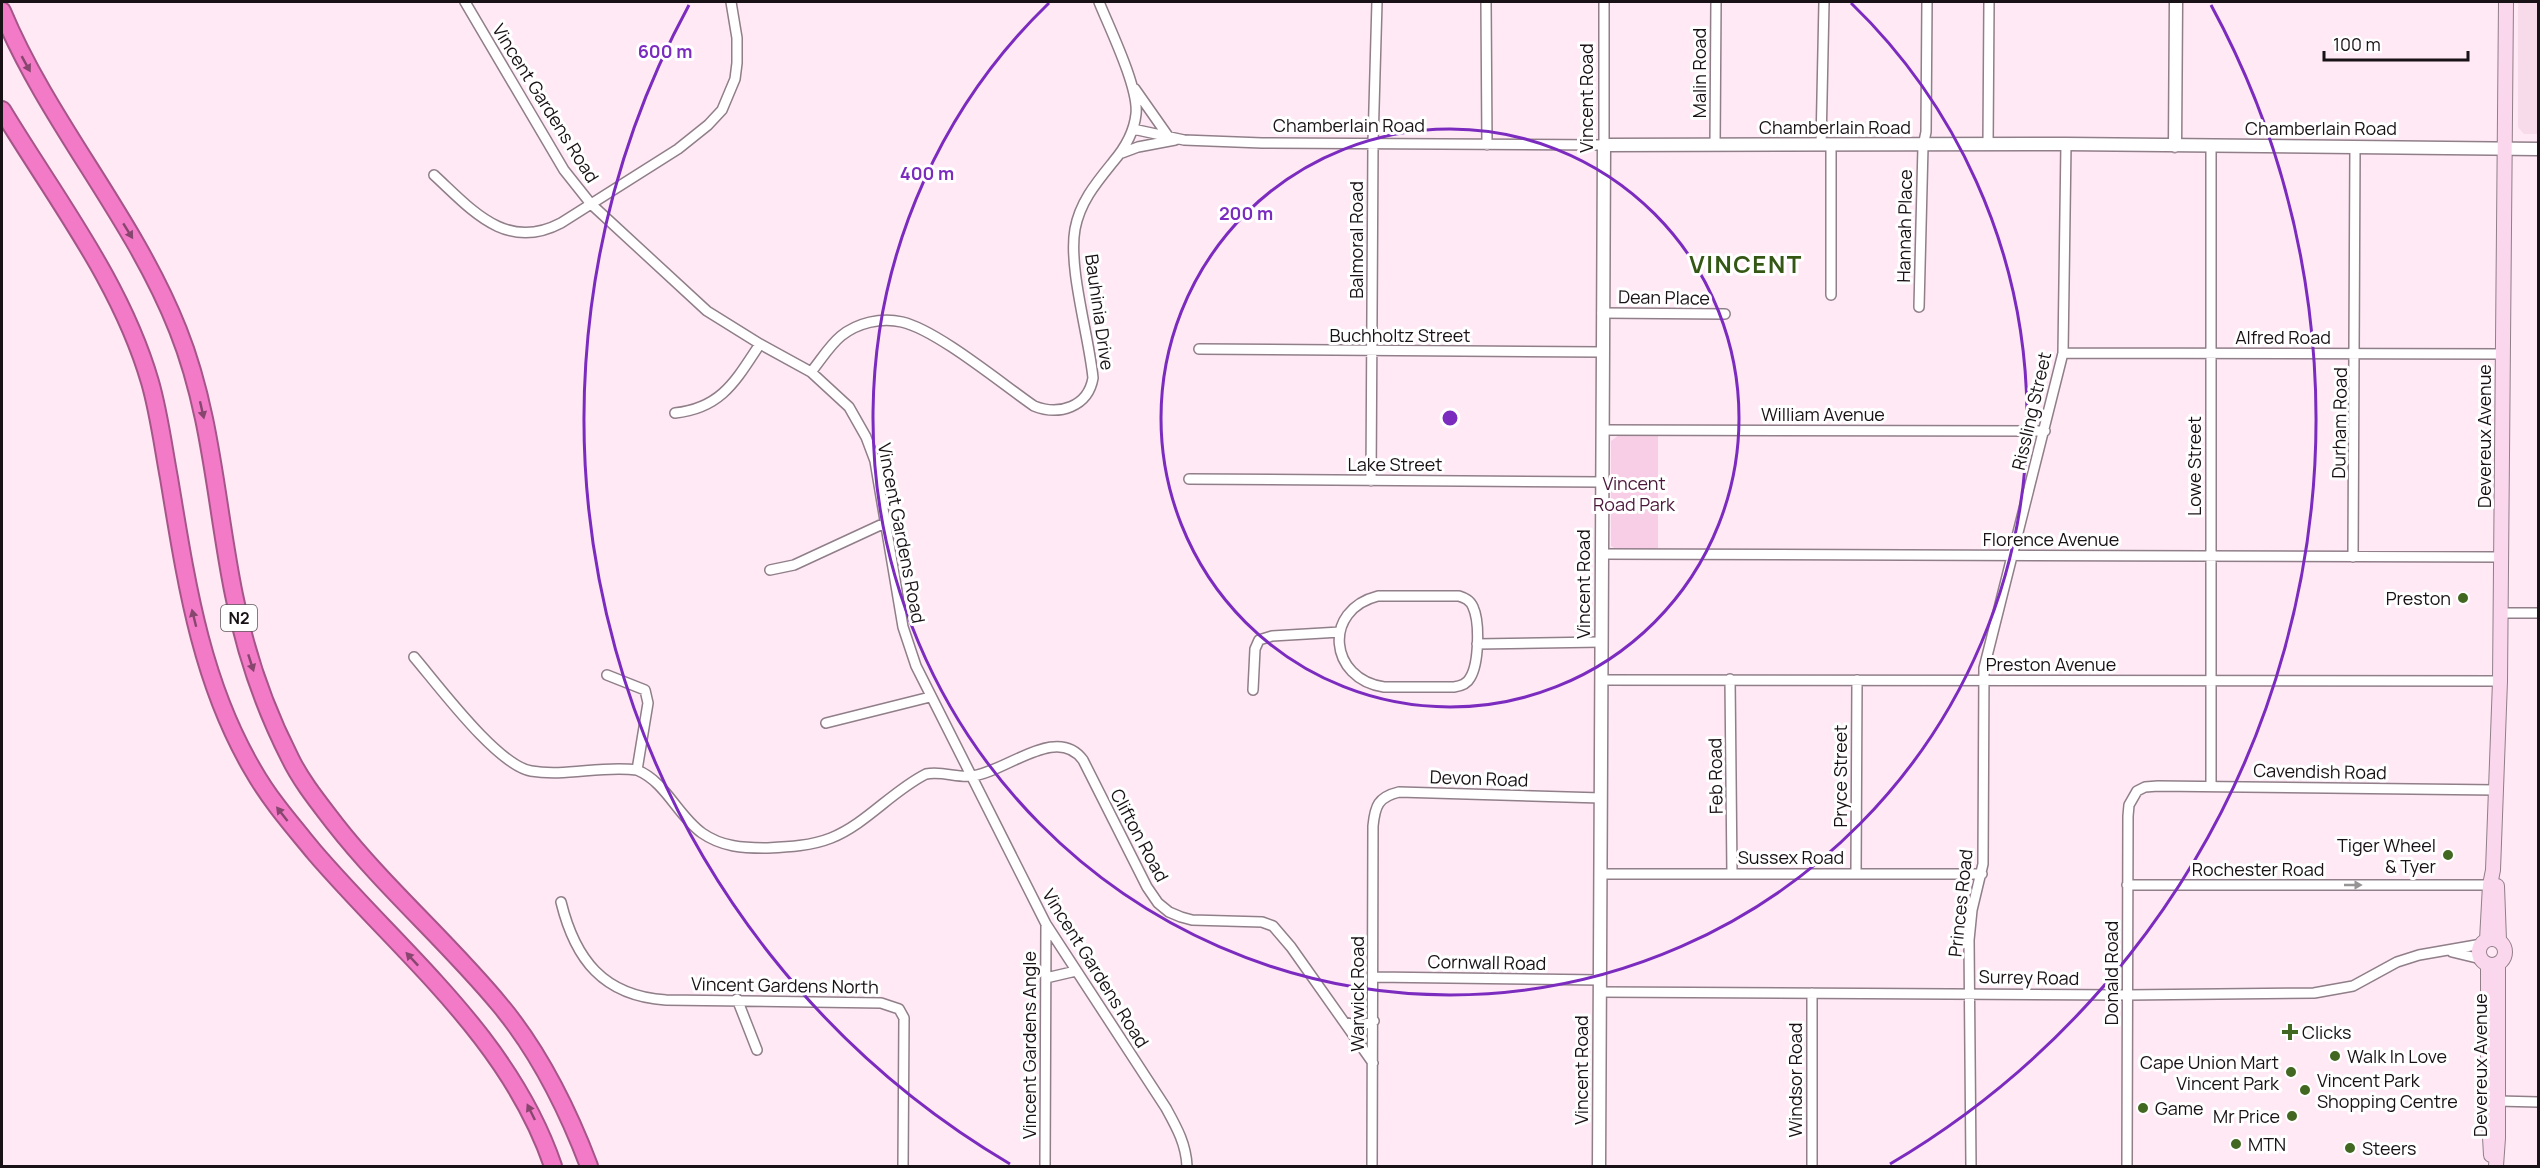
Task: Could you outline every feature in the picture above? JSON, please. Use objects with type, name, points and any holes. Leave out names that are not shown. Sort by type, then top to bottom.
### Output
[{"type":"highway","name":"N2","points":[[2,11],[23,58],[47,101],[147,262],[178,330],[194,377],[207,430],[234,597],[250,662],[270,716],[291,761],[320,805],[353,847],[473,974],[523,1035],[563,1100],[590,1167]]},
{"type":"highway","name":"N2","points":[[2,110],[114,291],[136,340],[151,385],[192,610],[216,695],[253,771],[281,813],[351,894],[466,1016],[491,1048],[518,1086],[534,1117],[553,1167]]},
{"type":"main road","name":"Devereux Avenue","points":[[2489,941],[2500,681],[2506,2]]},
{"type":"main road","points":[[2489,941],[2506,951],[2505,956],[2489,963],[2479,954],[2489,941]]},
{"type":"main road","name":"Devereux Avenue","points":[[2489,963],[2498,1101],[2494,1167]]},
{"type":"main road","name":"Devereux Avenue","points":[[2489,963],[2488,1137],[2494,1167]]},
{"type":"street","name":"Vincent Gardens Road","points":[[465,2],[564,170],[591,204],[707,311],[760,344],[812,372],[849,407],[866,437],[875,461],[903,627],[908,645],[930,697],[1046,924],[1166,1108],[1185,1145],[1186,1167]]},
{"type":"street","points":[[434,175],[475,213],[501,229],[527,234],[548,230],[678,149],[708,125],[722,110],[735,79],[737,63],[731,2]]},
{"type":"street","name":"Bauhinia Drive","points":[[812,372],[841,336],[866,323],[892,320],[910,324],[931,335],[1034,406],[1056,411],[1075,405],[1088,393],[1093,378],[1075,265],[1074,232],[1085,200],[1128,141],[1133,129],[1136,104],[1130,82],[1099,2]]},
{"type":"street","name":"Balmoral Road","points":[[1371,481],[1373,143],[1377,2]]},
{"type":"street","points":[[1486,2],[1487,145]]},
{"type":"street","name":"Vincent Road","points":[[1599,1167],[1604,2]]},
{"type":"street","name":"Malin Road","points":[[1715,145],[1716,2]]},
{"type":"street","points":[[1824,2],[1831,295]]},
{"type":"street","name":"Hannah Place","points":[[1919,308],[1923,146],[1926,132],[1927,2]]},
{"type":"street","points":[[1988,145],[1989,2]]},
{"type":"street","points":[[2175,146],[2176,2]]},
{"type":"street","points":[[1119,155],[1138,147],[1172,138],[1130,82]]},
{"type":"street","name":"Chamberlain Road","points":[[1133,129],[1172,138],[1262,143],[1923,146],[2066,144],[2538,149]]},
{"type":"street","name":"Rissling Street","points":[[1983,680],[2063,353],[2066,144]]},
{"type":"street","name":"Lowe Street","points":[[2211,145],[2211,786]]},
{"type":"street","name":"Durham Road","points":[[2354,557],[2355,147]]},
{"type":"street","name":"Dean Place","points":[[1602,313],[1725,314]]},
{"type":"street","points":[[675,413],[697,410],[719,398],[736,381],[760,344]]},
{"type":"street","name":"Buchholtz Street","points":[[1199,349],[1602,352]]},
{"type":"street","name":"Alfred Road","points":[[2063,353],[2502,354]]},
{"type":"street","name":"William Avenue","points":[[1602,430],[2045,431]]},
{"type":"street","name":"Lake Street","points":[[1189,478],[1601,482]]},
{"type":"street","points":[[770,570],[794,565],[887,522]]},
{"type":"street","name":"Florence Avenue","points":[[1602,554],[2501,557]]},
{"type":"street","points":[[1378,596],[1459,596],[1468,599],[1473,606],[1478,644],[1474,668],[1470,679],[1463,686],[1372,686],[1352,672],[1342,654],[1340,632],[1344,619],[1353,607],[1365,599],[1378,596]]},
{"type":"street","points":[[2500,614],[2538,613]]},
{"type":"street","points":[[1253,690],[1259,640],[1281,635],[1340,632]]},
{"type":"street","points":[[1478,644],[1601,642]]},
{"type":"street","points":[[414,657],[507,760],[519,767],[552,772],[637,770],[645,773],[661,786],[697,830],[722,845],[755,848],[786,847],[831,838],[926,774],[938,771],[972,777]]},
{"type":"street","points":[[607,675],[645,690],[647,693],[648,704],[637,770]]},
{"type":"street","name":"Feb Road","points":[[1730,679],[1732,874]]},
{"type":"street","name":"Preston Avenue","points":[[1601,680],[2500,681]]},
{"type":"street","name":"Pryce Street","points":[[1856,873],[1857,680]]},
{"type":"street","name":"Princes Road","points":[[1971,1167],[1969,951],[1971,916],[1982,874],[1983,680]]},
{"type":"street","points":[[826,723],[930,697]]},
{"type":"street","name":"Clifton Road","points":[[972,777],[1049,747],[1068,746],[1077,752],[1158,903],[1168,912],[1192,920],[1262,922],[1273,927],[1291,947],[1373,1063]]},
{"type":"street","name":"Cavendish Road","points":[[2145,787],[2496,790]]},
{"type":"street","name":"Donald Road","points":[[2127,1167],[2129,805],[2132,796],[2145,787]]},
{"type":"street","name":"Devon Road","points":[[1374,821],[1375,807],[1379,800],[1388,794],[1399,792],[1601,798]]},
{"type":"street","name":"Warwick Road","points":[[1372,1167],[1374,821]]},
{"type":"street","name":"Sussex Road","points":[[1600,874],[1982,874]]},
{"type":"street","name":"Rochester Road","points":[[2127,885],[2493,885]]},
{"type":"street","name":"Vincent Gardens North","points":[[561,902],[568,928],[578,951],[591,968],[606,981],[623,990],[652,999],[881,1003],[899,1008],[904,1018],[903,1167]]},
{"type":"street","name":"Vincent Gardens Angle","points":[[1045,1167],[1046,924]]},
{"type":"street","name":"Surrey Road","points":[[1600,986],[1812,993],[2127,995],[2336,991],[2353,986],[2397,962],[2489,941]]},
{"type":"street","name":"Surrey Road","points":[[2450,951],[2489,963]]},
{"type":"street","points":[[1046,978],[1076,971]]},
{"type":"street","name":"Cornwall Road","points":[[1374,977],[1600,986]]},
{"type":"street","name":"Windsor Road","points":[[1812,993],[1812,1167]]},
{"type":"street","points":[[737,999],[757,1050]]},
{"type":"street","points":[[1344,1022],[1359,1026],[1374,1021]]},
{"type":"street","points":[[2498,1101],[2538,1102]]},
{"type":"shaded area","points":[[2518,2],[2538,2],[2538,134],[2524,134],[2518,127]]},
{"type":"green space","name":"Vincent Road Park","points":[[1619,435],[1658,435],[1658,549],[1616,549],[1611,546],[1611,441]]},
{"type":"place","name":"Preston","points":[[2463,598]]},
{"type":"place","name":"Tiger Wheel & Tyer","points":[[2448,855]]},
{"type":"place","name":"Clicks","points":[[2290,1032]]},
{"type":"place","name":"Walk In Love","points":[[2335,1056]]},
{"type":"place","name":"Cape Union Mart Vincent Park","points":[[2291,1072]]},
{"type":"place","name":"Vincent Park Shopping Centre","points":[[2305,1090]]},
{"type":"place","name":"Game","points":[[2143,1108]]},
{"type":"place","name":"Mr Price","points":[[2292,1116]]},
{"type":"place","name":"MTN","points":[[2236,1144]]},
{"type":"place","name":"Steers","points":[[2350,1148]]},
{"type":"district","name":"VINCENT","points":[[1746,263]]}]
